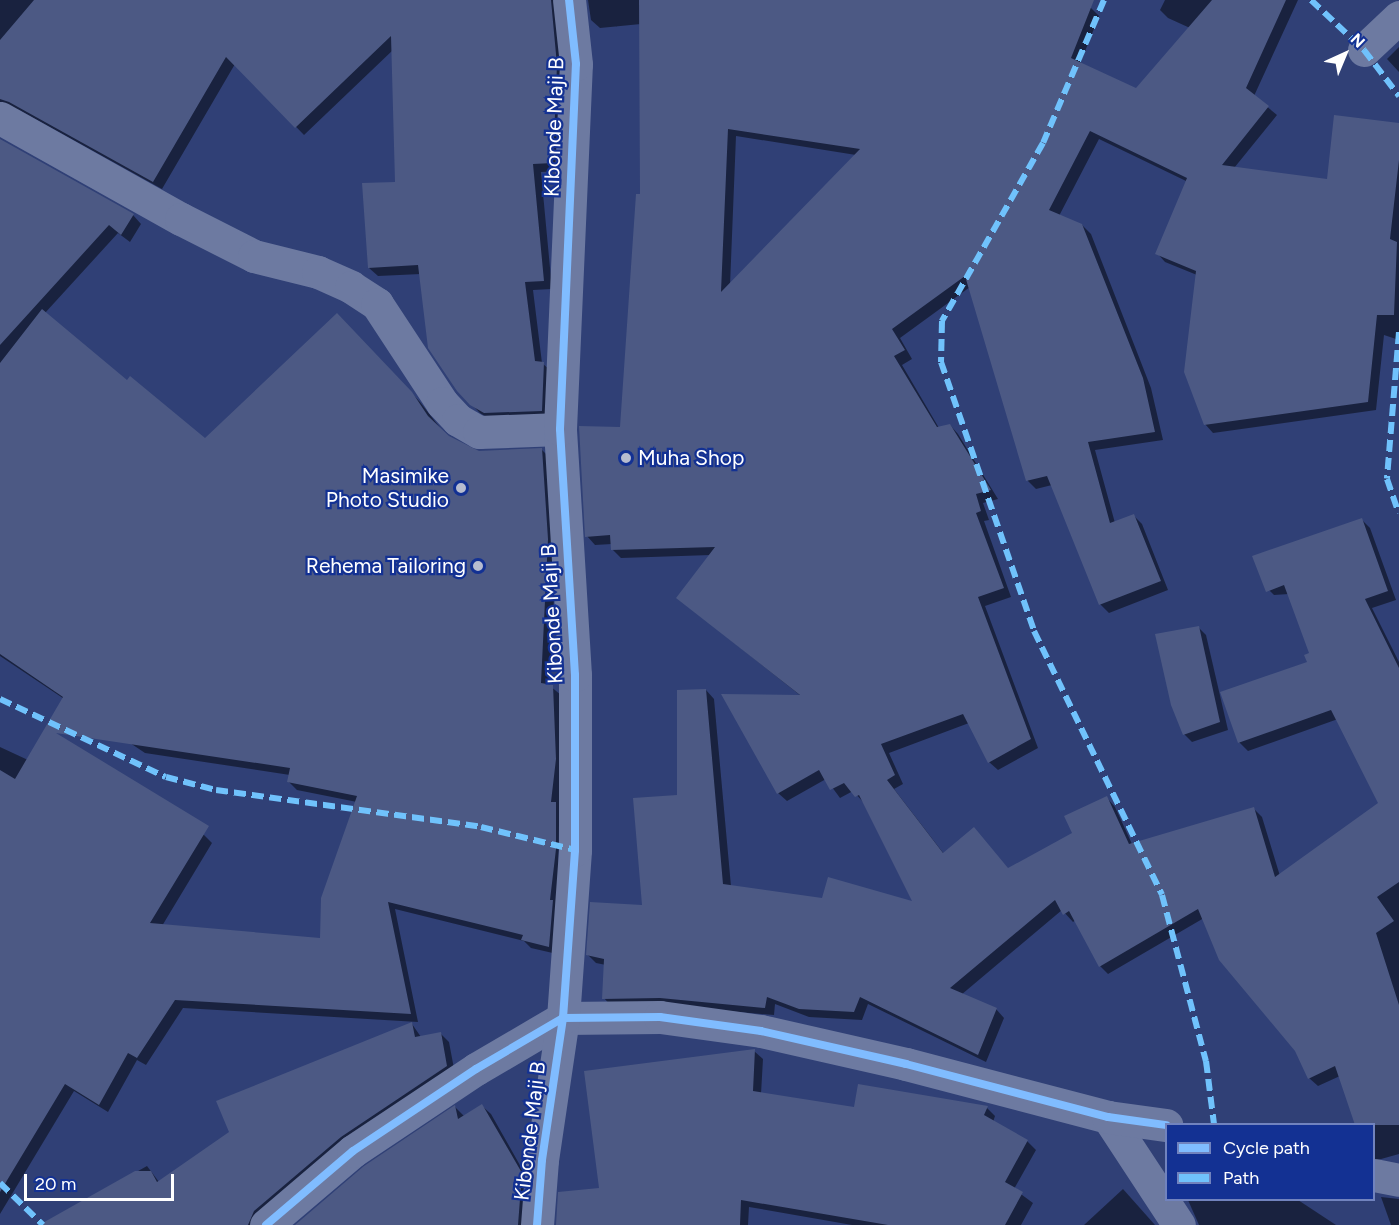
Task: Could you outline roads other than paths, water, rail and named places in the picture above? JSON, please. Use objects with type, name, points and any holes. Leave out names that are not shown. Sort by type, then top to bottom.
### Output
[{"type":"street","name":"Kibonde Maji B","points":[[537,1225],[543,1160],[563,1018],[575,850],[574,675],[560,429],[576,64],[569,0]]},
{"type":"street","points":[[1364,50],[1399,17]]},
{"type":"street","points":[[0,118],[181,219],[254,256],[318,272],[351,287],[377,304],[442,403],[458,420],[479,432],[560,429]]},
{"type":"street","points":[[266,1225],[353,1151],[476,1069],[563,1018],[660,1017],[761,1031],[906,1064],[1108,1117],[1165,1125]]},
{"type":"street","points":[[1108,1117],[1179,1225]]},
{"type":"street","points":[[1375,1174],[1399,1180]]},
{"type":"place","name":"Muha Shop","points":[[626,458]]},
{"type":"place","name":"Masimike Photo Studio","points":[[461,488]]},
{"type":"place","name":"Rehema Tailoring","points":[[478,566]]}]
